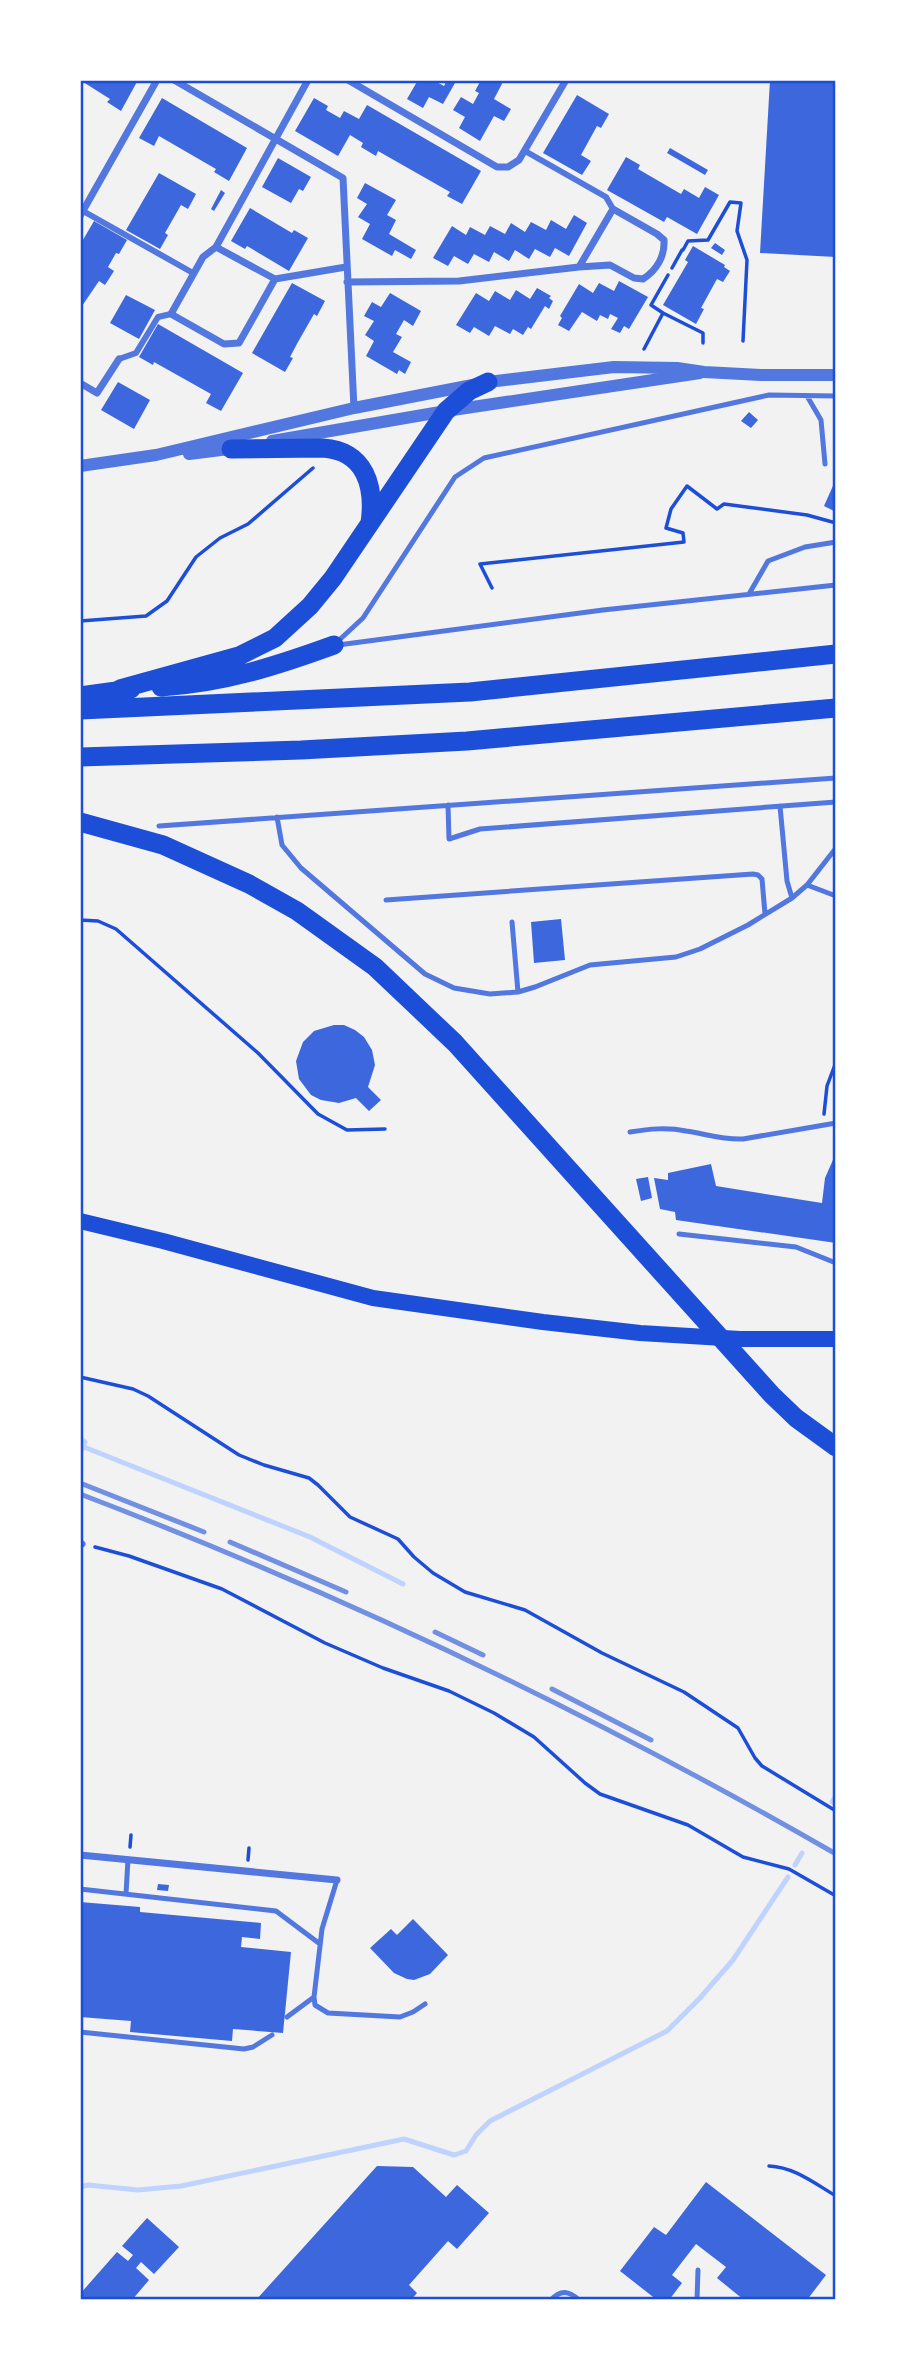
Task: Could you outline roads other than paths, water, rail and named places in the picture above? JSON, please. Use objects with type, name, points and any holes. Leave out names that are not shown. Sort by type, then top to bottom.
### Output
[{"type":"highway","points":[[120,690],[239,656],[275,638],[310,606],[333,578],[446,411],[469,391],[488,382]]},
{"type":"highway","points":[[231,449],[323,448],[350,457],[368,477],[372,508],[370,524]]},
{"type":"highway","points":[[80,696],[222,680],[261,671],[334,645]]},
{"type":"highway","points":[[80,709],[470,692],[835,654]]},
{"type":"highway","points":[[80,757],[301,750],[467,741],[835,708]]},
{"type":"highway","points":[[80,822],[133,835],[191,857],[249,884],[297,911],[354,950],[407,995],[455,1043],[748,1369],[796,1418],[835,1447]]},
{"type":"main road","points":[[80,1221],[373,1298],[640,1333],[740,1339],[835,1339]]},
{"type":"street","points":[[158,80],[82,213],[193,273]]},
{"type":"street","points":[[174,80],[343,178],[354,408]]},
{"type":"street","points":[[171,314],[203,257],[215,247],[308,80]]},
{"type":"street","points":[[348,80],[497,167],[508,167],[519,160],[566,80]]},
{"type":"street","points":[[347,282],[459,281],[610,265],[634,278],[643,279],[652,273],[665,252],[664,240],[612,209],[606,197],[525,151]]},
{"type":"street","points":[[579,267],[612,209]]},
{"type":"street","points":[[215,247],[275,278],[346,267]]},
{"type":"street","points":[[80,383],[97,393],[118,359],[136,353],[158,317],[171,314],[224,344],[239,343],[275,278]]},
{"type":"street","points":[[80,466],[156,455],[354,408],[488,382],[614,367],[835,375]]},
{"type":"street","points":[[156,455],[231,449],[446,411],[704,372]]},
{"type":"street","points":[[80,1855],[337,1880]]},
{"type":"lane","points":[[334,645],[363,618],[454,477],[484,458],[769,395],[835,396]]},
{"type":"lane","points":[[807,396],[821,420],[825,464]]},
{"type":"lane","points":[[749,594],[768,561],[805,547],[835,542]]},
{"type":"lane","points":[[334,645],[603,610],[835,585]]},
{"type":"lane","points":[[159,826],[835,778]]},
{"type":"lane","points":[[449,805],[450,839],[480,829],[835,802]]},
{"type":"lane","points":[[780,806],[787,881],[792,898]]},
{"type":"lane","points":[[277,817],[282,845],[289,856],[425,974],[454,988],[490,994],[518,992],[590,965],[676,957],[723,938],[792,898],[807,885],[835,848]]},
{"type":"lane","points":[[386,900],[753,874],[762,879],[765,914]]},
{"type":"lane","points":[[807,885],[835,896]]},
{"type":"lane","points":[[512,922],[518,992]]},
{"type":"lane","points":[[630,1132],[654,1128],[743,1139],[835,1123]]},
{"type":"lane","points":[[679,1234],[796,1247],[835,1263]]},
{"type":"lane","points":[[126,1894],[128,1859]]},
{"type":"lane","points":[[337,1880],[322,1930],[315,2005],[328,2013],[400,2017],[425,2004]]},
{"type":"lane","points":[[80,1889],[276,1911],[320,1944]]},
{"type":"lane","points":[[287,2017],[314,1997]]},
{"type":"lane","points":[[80,2032],[244,2049],[253,2047],[272,2035]]},
{"type":"lane","points":[[697,2300],[698,2270]]},
{"type":"lane","points":[[551,2300],[557,2293],[564,2292],[572,2293],[579,2300]]},
{"type":"waterway","points":[[80,1439],[85,1442],[80,1454]]},
{"type":"waterway","points":[[84,1447],[310,1537],[403,1584]]},
{"type":"waterway","points":[[832,1802],[836,1796]]},
{"type":"waterway","points":[[795,1865],[802,1853]]},
{"type":"waterway","points":[[80,2187],[88,2185],[138,2190],[181,2186],[404,2139],[454,2155],[466,2151],[476,2135],[490,2121],[667,2031],[733,1960],[788,1877]]},
{"type":"railway","points":[[80,1483],[204,1532]]},
{"type":"railway","points":[[80,1494],[274,1573],[465,1659],[652,1753],[836,1854]]},
{"type":"railway","points":[[230,1542],[346,1592]]},
{"type":"railway","points":[[435,1632],[483,1655]]},
{"type":"railway","points":[[552,1689],[651,1740]]}]
